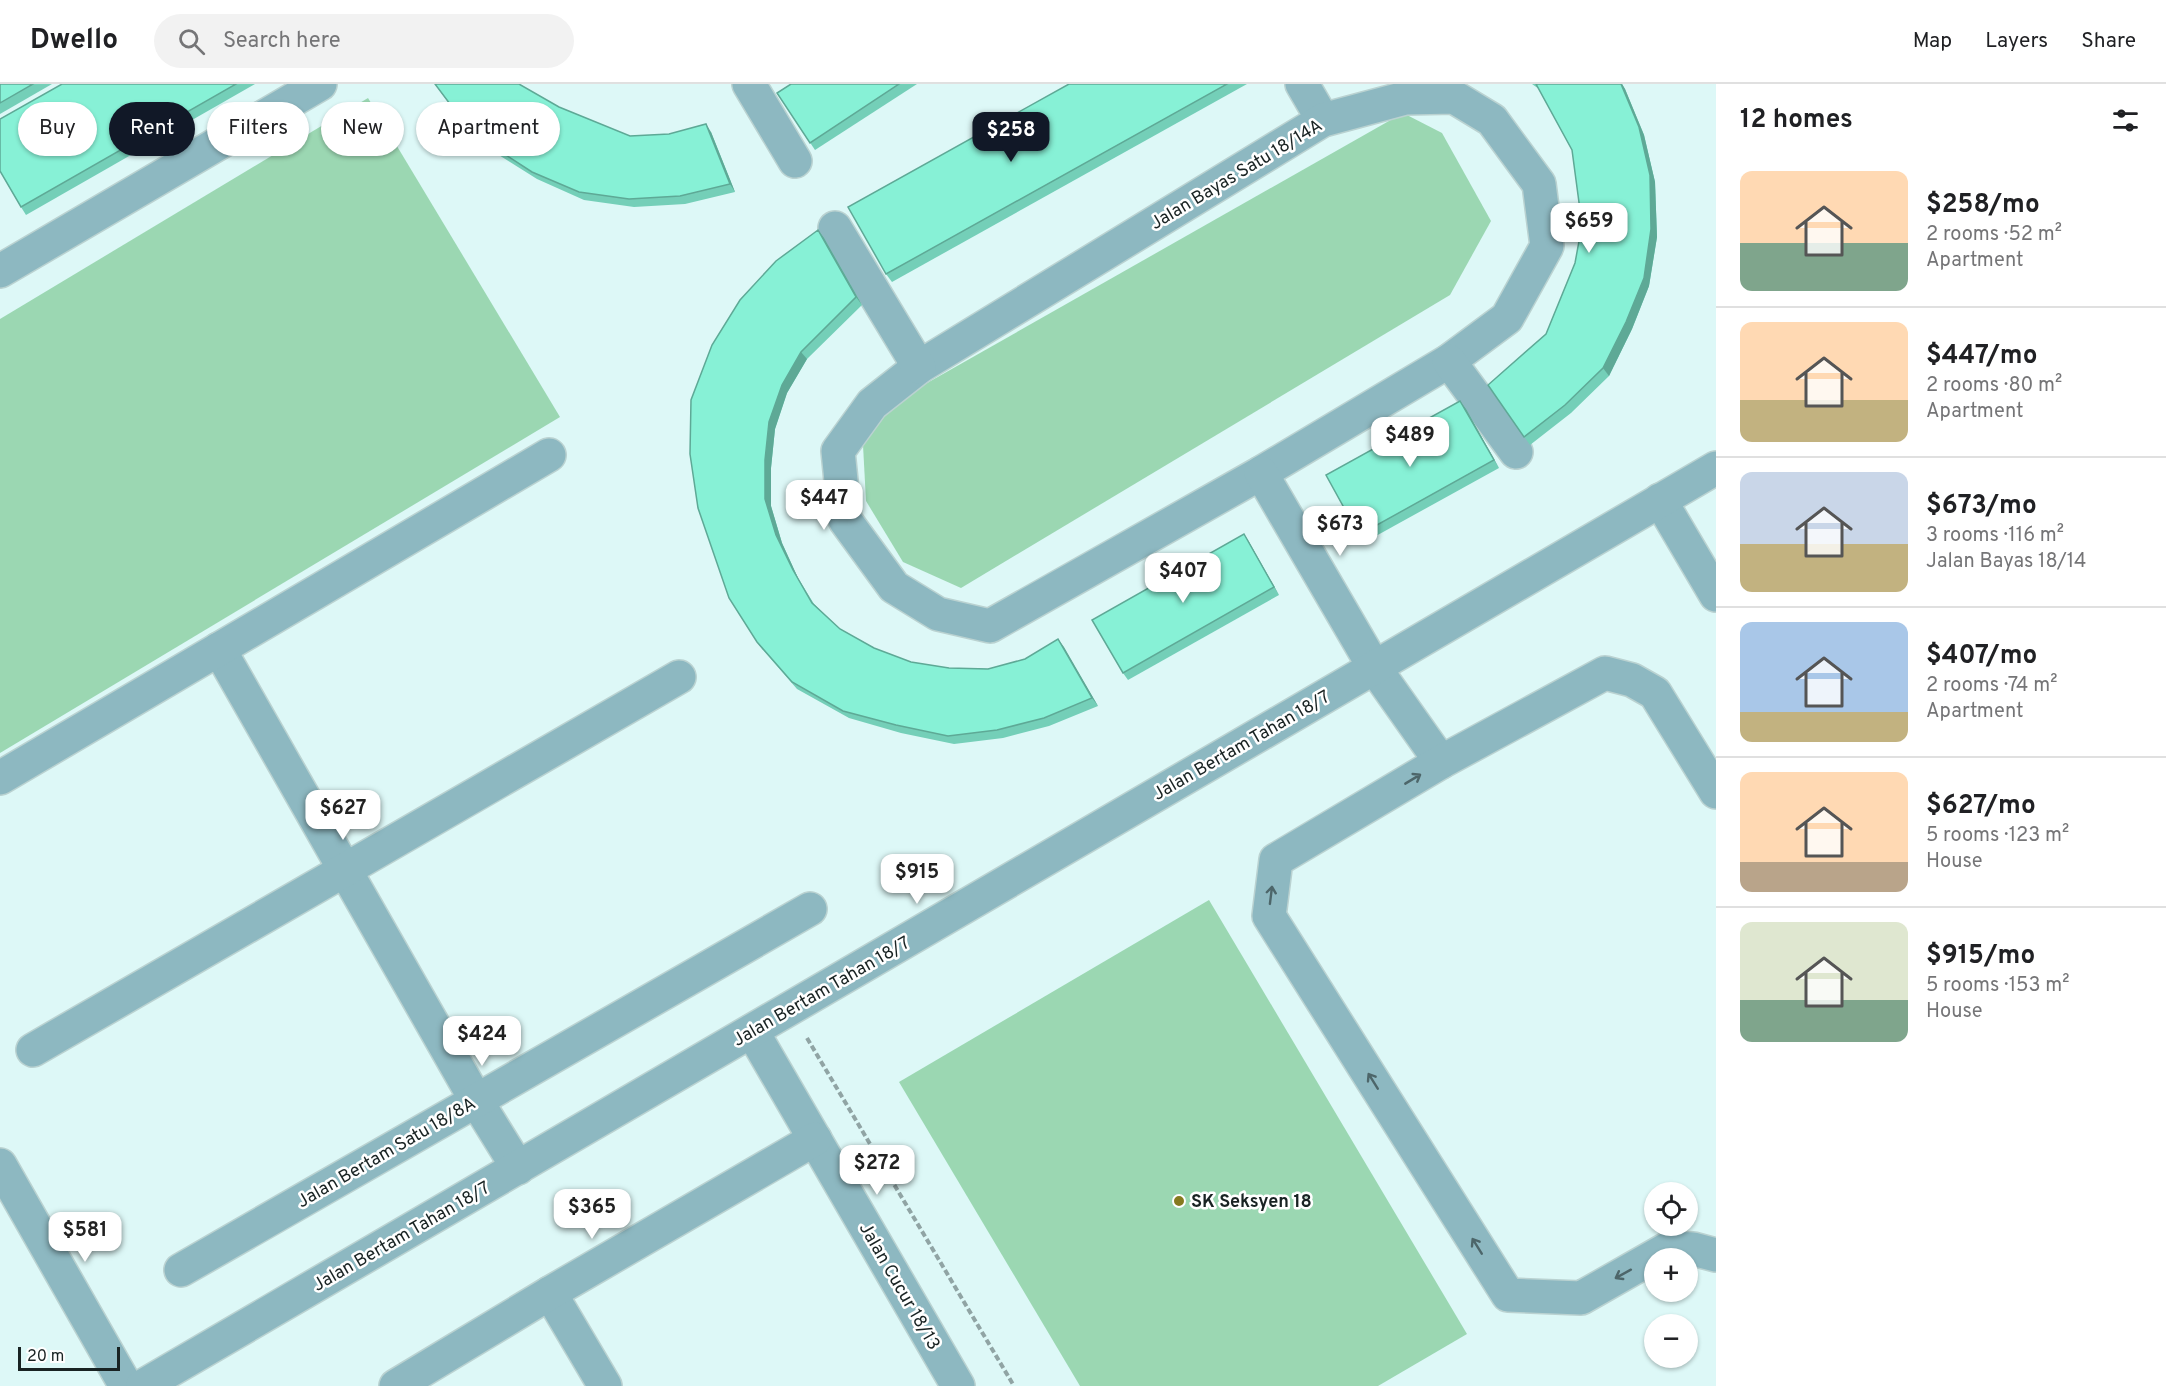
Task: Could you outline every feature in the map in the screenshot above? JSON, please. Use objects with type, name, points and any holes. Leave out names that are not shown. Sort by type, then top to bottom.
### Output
[{"type":"street","points":[[0,271],[320,84]]},
{"type":"street","points":[[749,84],[795,161]]},
{"type":"street","points":[[1302,84],[1323,120]]},
{"type":"street","name":"Jalan Bayas Satu 18/14A","points":[[1454,97],[1492,120],[1539,184],[1547,246],[1507,318],[1449,361],[1261,473],[990,626],[938,614],[894,587],[845,520],[838,451],[872,404],[919,367],[1323,120],[1405,98],[1454,97]]},
{"type":"street","points":[[835,228],[919,367]]},
{"type":"street","points":[[1449,361],[1516,452]]},
{"type":"street","points":[[0,778],[549,455]]},
{"type":"street","name":"Jalan Bertam Tahan 18/7","points":[[143,1386],[1716,468]]},
{"type":"street","points":[[1261,473],[1374,667],[1441,762]]},
{"type":"street","points":[[1660,500],[1716,595]]},
{"type":"street","points":[[219,649],[476,1100],[518,1168]]},
{"type":"street","points":[[1716,792],[1655,693],[1632,680],[1605,673],[1441,762],[1276,860],[1269,916],[1508,1295],[1581,1298],[1669,1248],[1716,1255]]},
{"type":"street","points":[[33,1050],[679,677]]},
{"type":"street","name":"Jalan Bertam Satu 18/8A","points":[[181,1270],[810,909]]},
{"type":"street","name":"Jalan Cucur 18/13","points":[[752,1031],[815,1139],[945,1382]]},
{"type":"street","points":[[396,1386],[550,1293],[815,1139]]},
{"type":"street","points":[[0,1165],[126,1386]]},
{"type":"street","points":[[550,1293],[605,1386]]},
{"type":"path","points":[[790,1009],[1014,1386]]},
{"type":"green space","points":[[1403,113],[1442,133],[1491,221],[1450,295],[961,588],[903,562],[866,501],[863,445],[890,404]]},
{"type":"green space","points":[[321,126],[321,156],[403,156],[560,417],[0,753],[0,319],[271,156],[309,156],[309,133]]},
{"type":"green space","name":"SK Seksyen 18","points":[[1209,900],[1467,1334],[1378,1386],[1080,1386],[899,1082]]},
{"type":"building","points":[[0,84],[33,84],[0,103]]},
{"type":"building","points":[[62,84],[236,84],[195,107],[195,102],[109,102],[110,156],[21,207],[0,171],[0,119],[18,109],[18,156],[97,156],[97,102],[30,102]]},
{"type":"building","points":[[435,84],[519,84],[550,102],[448,102]]},
{"type":"building","points":[[791,84],[899,84],[810,143],[777,93]]},
{"type":"building","points":[[1069,84],[1227,84],[886,274],[848,207]]},
{"type":"building","points":[[1536,84],[1621,84],[1639,127],[1650,175],[1651,229],[1644,278],[1626,322],[1603,368],[1565,405],[1524,437],[1488,385],[1546,334],[1575,263],[1582,225],[1572,150]]},
{"type":"building","points":[[560,107],[630,136],[669,134],[706,124],[730,184],[680,196],[629,199],[579,192],[532,172],[507,156],[560,156]]},
{"type":"building","points":[[818,230],[856,297],[801,352],[782,385],[769,422],[765,460],[765,499],[776,535],[812,603],[840,629],[874,648],[911,662],[949,668],[988,669],[1025,659],[1058,639],[1092,698],[1044,718],[997,730],[948,736],[843,711],[792,682],[757,642],[729,598],[698,508],[690,454],[691,400],[712,345],[740,300],[776,261]]},
{"type":"building","points":[[1460,401],[1494,460],[1359,535],[1326,475]]},
{"type":"building","points":[[1244,534],[1274,587],[1123,673],[1092,620]]},
{"type":"place","name":"SK Seksyen 18","points":[[1179,1201]]}]
